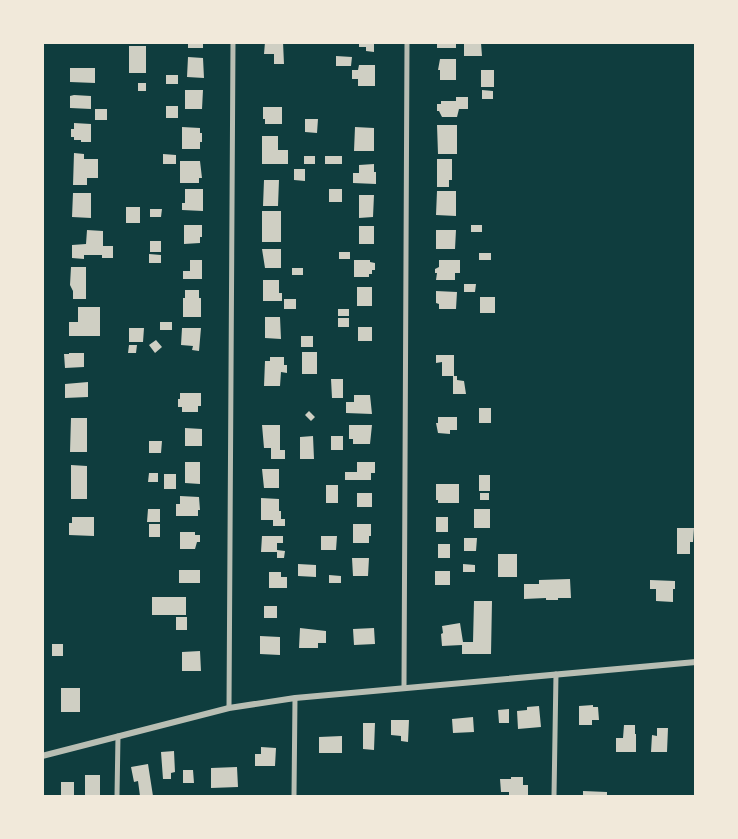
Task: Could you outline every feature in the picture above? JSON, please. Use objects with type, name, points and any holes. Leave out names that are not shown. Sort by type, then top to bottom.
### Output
[{"type":"street","points":[[229,708],[233,42]]},
{"type":"street","points":[[404,687],[407,42]]},
{"type":"street","points":[[42,756],[229,708],[295,698],[696,662]]},
{"type":"street","points":[[554,796],[556,674]]},
{"type":"street","points":[[294,796],[295,698]]},
{"type":"street","points":[[117,796],[118,736]]},
{"type":"building","points":[[188,42],[203,42],[203,48],[188,48]]},
{"type":"building","points":[[265,42],[283,42],[284,64],[274,64],[274,54],[264,54]]},
{"type":"building","points":[[359,42],[374,42],[374,52],[366,51],[366,47],[359,47]]},
{"type":"building","points":[[437,42],[456,42],[456,48],[437,48]]},
{"type":"building","points":[[464,43],[481,43],[482,56],[464,56]]},
{"type":"building","points":[[129,46],[146,46],[146,73],[129,73]]},
{"type":"building","points":[[336,56],[352,57],[351,66],[336,66]]},
{"type":"building","points":[[188,57],[203,58],[204,78],[187,77]]},
{"type":"building","points":[[440,59],[456,59],[456,80],[440,80],[440,70],[438,70]]},
{"type":"building","points":[[359,65],[375,65],[375,86],[358,86],[358,79],[352,79],[352,70],[358,70]]},
{"type":"building","points":[[70,68],[95,68],[95,83],[70,82]]},
{"type":"building","points":[[481,70],[494,70],[494,87],[481,87]]},
{"type":"building","points":[[166,75],[178,75],[178,84],[166,84]]},
{"type":"building","points":[[138,83],[146,83],[146,91],[138,91]]},
{"type":"building","points":[[185,90],[203,90],[202,109],[185,109]]},
{"type":"building","points":[[482,90],[493,91],[493,99],[482,99]]},
{"type":"building","points":[[70,96],[91,96],[91,109],[70,108]]},
{"type":"building","points":[[456,97],[468,97],[468,109],[459,109],[457,117],[442,117],[439,111],[437,111],[437,104],[441,104],[441,101],[456,101]]},
{"type":"building","points":[[166,106],[178,106],[178,118],[166,118]]},
{"type":"building","points":[[263,107],[282,107],[282,124],[265,124]]},
{"type":"building","points":[[95,109],[107,109],[107,120],[95,120]]},
{"type":"building","points":[[305,119],[318,119],[317,133],[305,132]]},
{"type":"building","points":[[74,123],[91,124],[91,142],[81,142],[81,140],[74,140],[74,137],[71,137],[71,129],[74,129]]},
{"type":"building","points":[[437,125],[457,125],[457,154],[438,154]]},
{"type":"building","points":[[182,127],[200,128],[202,142],[200,142],[200,149],[182,149]]},
{"type":"building","points":[[355,127],[374,128],[374,151],[354,151]]},
{"type":"building","points":[[262,136],[278,136],[278,150],[288,150],[288,164],[262,164]]},
{"type":"building","points":[[74,153],[84,154],[84,159],[98,159],[98,178],[87,178],[87,185],[73,185]]},
{"type":"building","points":[[163,154],[176,155],[176,164],[163,164]]},
{"type":"building","points":[[304,156],[315,156],[315,164],[304,164]]},
{"type":"building","points":[[325,156],[342,156],[342,164],[325,164]]},
{"type":"building","points":[[437,159],[452,159],[452,180],[449,180],[449,187],[437,187]]},
{"type":"building","points":[[180,161],[200,161],[202,178],[199,178],[199,183],[180,183]]},
{"type":"building","points":[[374,164],[376,184],[353,183],[353,173],[359,173],[359,165]]},
{"type":"building","points":[[294,169],[305,169],[305,181],[294,180]]},
{"type":"building","points":[[264,180],[279,180],[278,206],[263,206]]},
{"type":"building","points":[[185,189],[203,189],[203,211],[182,210],[182,203],[185,203]]},
{"type":"building","points":[[329,189],[342,189],[342,202],[329,202]]},
{"type":"building","points":[[437,191],[456,191],[456,216],[436,215]]},
{"type":"building","points":[[73,193],[91,193],[91,218],[72,217]]},
{"type":"building","points":[[359,195],[374,195],[373,217],[359,218]]},
{"type":"building","points":[[126,207],[140,207],[140,223],[126,223]]},
{"type":"building","points":[[150,209],[162,209],[161,217],[150,217]]},
{"type":"building","points":[[262,211],[281,211],[281,242],[262,242]]},
{"type":"building","points":[[184,225],[202,225],[200,243],[184,244]]},
{"type":"building","points":[[471,225],[482,225],[482,232],[471,232]]},
{"type":"building","points":[[359,226],[374,226],[374,244],[359,244]]},
{"type":"building","points":[[87,230],[103,231],[103,246],[113,246],[113,258],[102,258],[102,255],[84,255],[84,259],[72,258],[72,245],[86,244]]},
{"type":"building","points":[[436,230],[456,230],[455,249],[436,249]]},
{"type":"building","points":[[150,241],[161,241],[161,252],[150,252]]},
{"type":"building","points":[[262,249],[281,249],[281,268],[265,268]]},
{"type":"building","points":[[339,252],[350,252],[350,259],[339,259]]},
{"type":"building","points":[[479,253],[491,253],[491,260],[479,260]]},
{"type":"building","points":[[149,254],[161,255],[161,263],[149,263]]},
{"type":"building","points":[[190,260],[202,260],[202,279],[183,279],[183,271],[190,271]]},
{"type":"building","points":[[354,260],[370,260],[370,262],[375,263],[375,270],[372,270],[372,274],[369,274],[369,277],[354,277]]},
{"type":"building","points":[[439,260],[460,260],[460,273],[455,273],[455,280],[436,280],[437,273],[435,273],[435,269],[439,267]]},
{"type":"building","points":[[71,267],[86,267],[86,299],[73,299],[73,291],[70,285]]},
{"type":"building","points":[[292,268],[303,268],[303,275],[292,275]]},
{"type":"building","points":[[263,280],[279,280],[279,293],[282,293],[282,301],[263,301]]},
{"type":"building","points":[[464,284],[476,284],[475,292],[464,292]]},
{"type":"building","points":[[357,287],[372,287],[372,306],[357,306]]},
{"type":"building","points":[[185,290],[199,290],[201,317],[183,317]]},
{"type":"building","points":[[436,291],[457,292],[456,309],[439,309],[439,304],[436,303]]},
{"type":"building","points":[[480,297],[495,297],[495,313],[480,313]]},
{"type":"building","points":[[284,299],[296,299],[296,309],[284,309]]},
{"type":"building","points":[[78,307],[100,307],[100,336],[69,336],[69,322],[78,322]]},
{"type":"building","points":[[338,309],[349,309],[349,316],[338,316]]},
{"type":"building","points":[[265,317],[280,317],[281,339],[265,338]]},
{"type":"building","points":[[338,318],[349,318],[349,327],[338,327]]},
{"type":"building","points":[[160,322],[172,322],[172,330],[160,330]]},
{"type":"building","points":[[358,327],[372,327],[372,341],[358,341]]},
{"type":"building","points":[[129,328],[144,328],[143,342],[129,342]]},
{"type":"building","points":[[182,328],[201,328],[199,351],[192,350],[193,346],[181,345]]},
{"type":"building","points":[[301,336],[313,336],[313,347],[301,347]]},
{"type":"building","points":[[156,340],[162,347],[155,353],[149,345]]},
{"type":"building","points":[[129,345],[137,345],[136,353],[128,353]]},
{"type":"building","points":[[302,352],[317,352],[317,374],[302,374]]},
{"type":"building","points":[[84,353],[84,367],[65,368],[64,354]]},
{"type":"building","points":[[436,355],[454,355],[454,376],[442,376],[442,362],[436,363]]},
{"type":"building","points":[[270,357],[284,357],[284,365],[287,365],[287,373],[281,372],[280,386],[264,386],[265,361],[270,361]]},
{"type":"building","points":[[453,376],[457,376],[457,380],[464,381],[466,394],[453,394]]},
{"type":"building","points":[[331,379],[343,379],[343,398],[332,398]]},
{"type":"building","points":[[88,382],[88,397],[65,398],[65,384]]},
{"type":"building","points":[[180,393],[201,393],[201,406],[198,406],[198,412],[182,412],[182,407],[178,407]]},
{"type":"building","points":[[354,395],[370,395],[372,414],[346,413],[346,402],[354,402]]},
{"type":"building","points":[[479,408],[491,408],[491,423],[479,423]]},
{"type":"building","points":[[309,411],[315,417],[311,421],[305,415]]},
{"type":"building","points":[[438,417],[457,417],[457,430],[450,430],[450,434],[438,433],[436,423],[438,423]]},
{"type":"building","points":[[71,418],[87,418],[87,452],[70,452]]},
{"type":"building","points":[[262,425],[280,425],[280,450],[285,450],[285,459],[271,459],[271,448],[264,448]]},
{"type":"building","points":[[349,425],[372,425],[370,444],[353,444],[353,439],[349,439]]},
{"type":"building","points":[[185,428],[202,429],[202,446],[185,446]]},
{"type":"building","points":[[313,436],[314,459],[300,459],[300,437]]},
{"type":"building","points":[[331,436],[343,436],[343,450],[331,450]]},
{"type":"building","points":[[149,441],[162,441],[161,453],[149,453]]},
{"type":"building","points":[[185,462],[200,462],[200,484],[185,483]]},
{"type":"building","points":[[357,462],[375,462],[375,473],[371,473],[371,480],[345,480],[345,472],[357,472]]},
{"type":"building","points":[[71,465],[87,466],[87,499],[71,499]]},
{"type":"building","points":[[262,469],[279,469],[279,488],[264,488]]},
{"type":"building","points":[[149,473],[158,473],[158,482],[148,482]]},
{"type":"building","points":[[164,474],[176,474],[176,489],[164,489]]},
{"type":"building","points":[[479,475],[490,475],[490,491],[479,491]]},
{"type":"building","points":[[436,484],[459,484],[459,503],[438,503],[438,500],[436,500]]},
{"type":"building","points":[[326,485],[338,485],[338,503],[326,503]]},
{"type":"building","points":[[357,493],[372,493],[372,507],[357,507]]},
{"type":"building","points":[[480,493],[489,493],[489,500],[480,500]]},
{"type":"building","points":[[180,496],[199,497],[200,510],[198,510],[198,516],[176,516],[176,504],[180,504]]},
{"type":"building","points":[[261,498],[279,499],[279,511],[281,511],[281,519],[285,519],[285,526],[273,526],[273,520],[261,520]]},
{"type":"building","points":[[148,509],[160,509],[160,522],[147,522]]},
{"type":"building","points":[[474,509],[490,509],[490,528],[474,528]]},
{"type":"building","points":[[72,517],[94,517],[94,536],[69,535],[69,523],[72,523]]},
{"type":"building","points":[[436,517],[448,517],[448,532],[436,532]]},
{"type":"building","points":[[149,524],[160,524],[160,537],[149,537]]},
{"type":"building","points":[[353,524],[371,524],[369,543],[353,543]]},
{"type":"building","points":[[677,528],[694,528],[693,542],[690,542],[690,554],[677,554]]},
{"type":"building","points":[[180,532],[195,532],[195,535],[200,535],[200,542],[197,542],[195,549],[180,549]]},
{"type":"building","points":[[262,536],[283,536],[283,543],[277,543],[277,550],[285,551],[284,558],[277,558],[277,552],[261,552]]},
{"type":"building","points":[[321,536],[337,536],[336,550],[321,550]]},
{"type":"building","points":[[464,538],[477,538],[476,551],[464,551]]},
{"type":"building","points":[[438,544],[450,544],[450,558],[438,558]]},
{"type":"building","points":[[498,554],[517,554],[517,577],[498,577]]},
{"type":"building","points":[[352,558],[369,558],[368,576],[353,576]]},
{"type":"building","points":[[298,564],[316,565],[316,577],[298,576]]},
{"type":"building","points":[[463,564],[475,565],[475,572],[463,572]]},
{"type":"building","points":[[179,570],[200,570],[200,583],[179,583]]},
{"type":"building","points":[[435,571],[450,571],[450,585],[435,585]]},
{"type":"building","points":[[269,572],[281,572],[281,577],[287,577],[287,588],[269,588]]},
{"type":"building","points":[[329,575],[341,576],[341,583],[329,583]]},
{"type":"building","points":[[570,579],[571,598],[558,598],[558,600],[546,600],[546,598],[524,599],[524,584],[539,584],[539,580]]},
{"type":"building","points":[[650,580],[675,581],[673,602],[656,601],[656,589],[650,589]]},
{"type":"building","points":[[152,597],[186,597],[186,615],[152,615]]},
{"type":"building","points":[[474,601],[492,601],[491,654],[462,654],[462,645],[442,646],[442,626],[460,623],[463,642],[473,642]]},
{"type":"building","points":[[264,606],[277,606],[277,618],[264,618]]},
{"type":"building","points":[[176,617],[187,617],[187,630],[176,630]]},
{"type":"building","points":[[300,628],[326,631],[326,643],[318,643],[318,648],[299,648]]},
{"type":"building","points":[[374,628],[375,644],[354,645],[353,629]]},
{"type":"building","points":[[260,636],[280,637],[280,655],[260,654]]},
{"type":"building","points":[[52,644],[63,644],[63,656],[52,656]]},
{"type":"building","points":[[200,651],[201,671],[182,671],[182,652]]},
{"type":"building","points":[[61,688],[80,688],[80,712],[61,712]]},
{"type":"building","points":[[593,705],[593,707],[598,707],[599,720],[592,720],[592,725],[579,725],[579,706]]},
{"type":"building","points":[[539,706],[541,727],[518,729],[517,711],[527,710],[527,707]]},
{"type":"building","points":[[509,709],[509,723],[499,723],[498,710]]},
{"type":"building","points":[[473,717],[474,732],[453,733],[452,719]]},
{"type":"building","points":[[391,720],[409,720],[408,742],[401,741],[401,736],[391,735]]},
{"type":"building","points":[[363,723],[375,723],[374,750],[363,749]]},
{"type":"building","points":[[624,725],[635,725],[636,752],[616,752],[616,738],[623,738]]},
{"type":"building","points":[[657,728],[668,728],[667,752],[651,752],[652,735],[657,736]]},
{"type":"building","points":[[342,736],[342,753],[319,753],[319,737]]},
{"type":"building","points":[[261,747],[276,748],[275,766],[255,766],[255,754],[261,754]]},
{"type":"building","points":[[174,751],[175,772],[171,773],[171,779],[163,779],[161,752]]},
{"type":"building","points":[[148,764],[153,796],[140,796],[138,781],[134,782],[131,767]]},
{"type":"building","points":[[237,767],[238,787],[211,788],[211,768]]},
{"type":"building","points":[[183,770],[193,770],[194,783],[183,783]]},
{"type":"building","points":[[85,775],[100,775],[100,796],[85,796]]},
{"type":"building","points":[[511,777],[523,777],[523,785],[528,785],[528,796],[509,796],[509,792],[501,792],[500,779],[511,779]]},
{"type":"building","points":[[61,782],[74,782],[74,796],[61,796]]},
{"type":"building","points":[[583,791],[607,792],[607,796],[583,796]]}]
